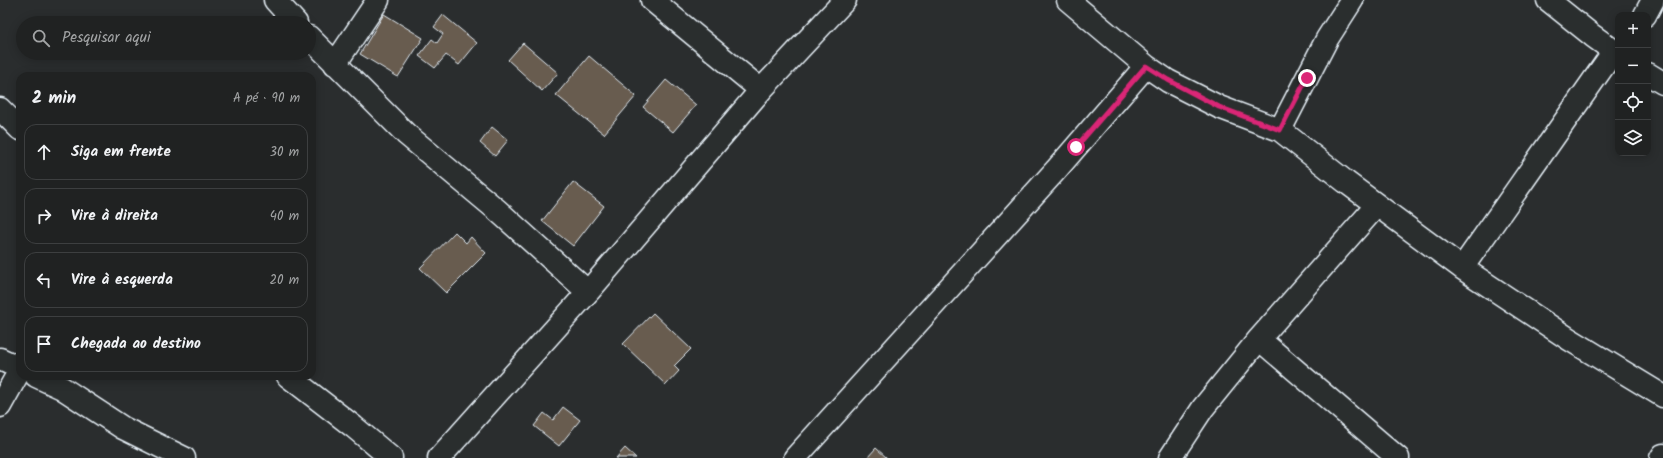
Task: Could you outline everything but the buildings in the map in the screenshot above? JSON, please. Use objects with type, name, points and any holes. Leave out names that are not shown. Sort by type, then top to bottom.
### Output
[{"type":"street","points":[[275,0],[290,16]]},
{"type":"street","points":[[335,64],[378,0]]},
{"type":"street","points":[[652,0],[761,90]]},
{"type":"street","points":[[439,458],[588,292],[761,90],[844,0]]},
{"type":"street","points":[[1068,0],[1146,66],[1168,80],[1219,107],[1280,130],[1462,268],[1569,339],[1663,396]]},
{"type":"street","points":[[1280,130],[1327,39],[1352,0]]},
{"type":"street","points":[[1548,0],[1593,36],[1615,51]]},
{"type":"street","points":[[1647,12],[1653,0]]},
{"type":"street","points":[[316,44],[406,134],[497,210],[588,292]]},
{"type":"street","points":[[1462,268],[1615,53]]},
{"type":"street","points":[[795,458],[994,239],[1146,66]]},
{"type":"street","points":[[1651,76],[1663,83]]},
{"type":"street","points":[[0,110],[16,125]]},
{"type":"street","points":[[1173,457],[1203,408],[1259,339],[1377,204]]},
{"type":"street","points":[[1259,339],[1398,458]]},
{"type":"street","points":[[0,359],[16,367]]},
{"type":"street","points":[[0,406],[16,376]]},
{"type":"street","points":[[45,380],[62,388],[123,428],[184,458]]},
{"type":"street","points":[[293,380],[391,458]]},
{"type":"route","points":[[1076,147],[1146,66],[1168,80],[1219,107],[1280,130],[1307,78]]}]
